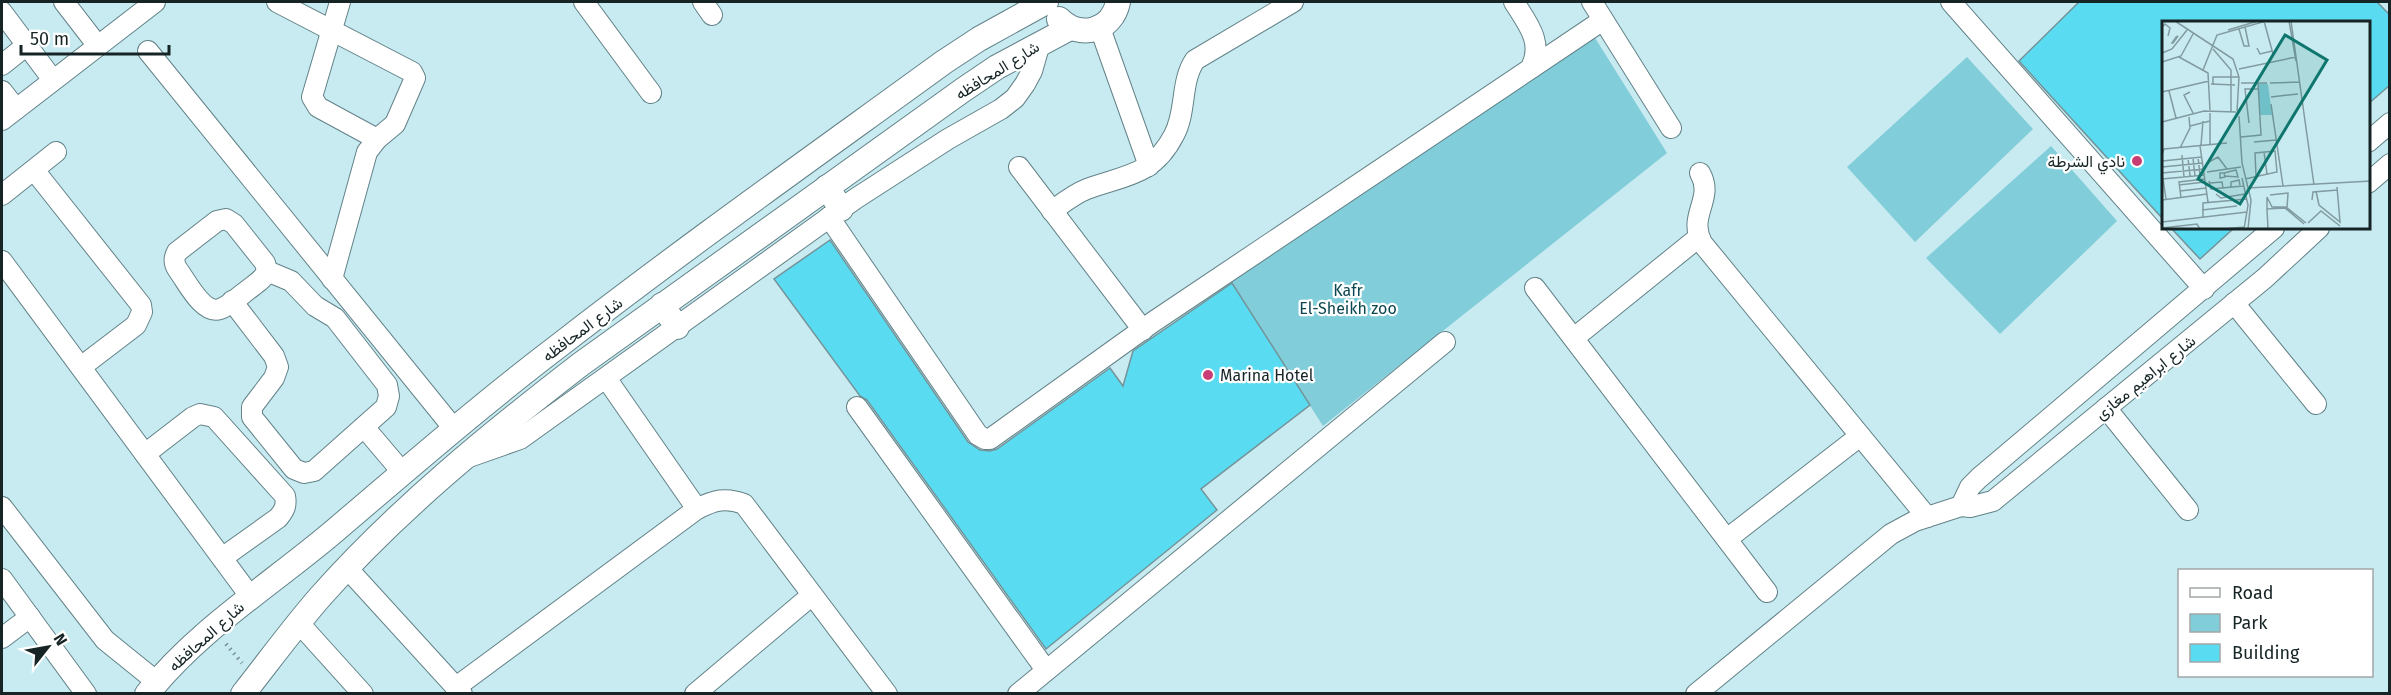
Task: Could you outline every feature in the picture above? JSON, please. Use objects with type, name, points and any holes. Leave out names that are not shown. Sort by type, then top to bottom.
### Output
[{"type":"main road","name":"شارع المحافظه","points":[[152,688],[212,627],[337,529],[454,430],[561,344],[944,62],[979,39],[1046,2]]},
{"type":"main road","points":[[1052,2],[1060,20],[1070,28],[1080,31],[1100,28],[1108,22],[1120,2]]},
{"type":"main road","name":"شارع المحافظه","points":[[256,684],[298,622],[355,560],[463,459],[581,364],[963,90],[1040,43],[1070,28]]},
{"type":"main road","points":[[827,187],[835,213]]},
{"type":"main road","points":[[662,305],[677,327]]},
{"type":"main road","points":[[337,529],[355,560]]},
{"type":"street","points":[[64,2],[98,46]]},
{"type":"street","points":[[2,91],[9,115],[155,2]]},
{"type":"street","points":[[277,2],[414,74],[415,80],[395,124],[377,138],[367,152],[332,279]]},
{"type":"street","points":[[340,2],[313,91],[314,102],[377,138]]},
{"type":"street","points":[[584,2],[651,93]]},
{"type":"street","points":[[1052,211],[1079,193],[1132,176],[1149,165],[1164,151],[1175,134],[1182,115],[1188,74],[1195,60],[1293,2]]},
{"type":"street","points":[[1514,2],[1534,33],[1537,42],[1535,60],[1531,68]]},
{"type":"street","points":[[1592,2],[1671,128]]},
{"type":"street","points":[[1951,2],[2204,289]]},
{"type":"street","points":[[2,12],[53,80]]},
{"type":"street","points":[[835,213],[978,435],[985,440],[994,437],[1143,330],[1603,20]]},
{"type":"street","points":[[1100,28],[1149,165]]},
{"type":"street","points":[[463,459],[520,440],[835,213],[948,139],[1008,103],[1025,84],[1032,71],[1040,43]]},
{"type":"street","points":[[2,65],[27,45]]},
{"type":"street","points":[[148,51],[454,430]]},
{"type":"street","points":[[2370,139],[2390,123]]},
{"type":"street","points":[[2,195],[56,152]]},
{"type":"street","points":[[2370,179],[2390,164]]},
{"type":"street","points":[[1019,167],[1143,330]]},
{"type":"street","points":[[34,170],[141,305],[142,312],[136,325],[81,367]]},
{"type":"street","points":[[1700,173],[1706,185],[1706,192],[1697,216],[1699,237],[1928,517]]},
{"type":"street","points":[[226,219],[234,224],[265,263],[267,271],[263,278],[232,301],[220,309],[209,308],[175,266],[177,252],[217,221],[226,219]]},
{"type":"street","name":"شارع ابراهيم مغازى","points":[[1961,506],[1970,488],[1979,478],[2272,230]]},
{"type":"street","name":"شارع ابراهيم مغازى","points":[[1696,693],[1891,534],[1902,527],[1961,506],[1970,507],[1993,501],[2234,303],[2317,230]]},
{"type":"street","points":[[1574,338],[1699,237]]},
{"type":"street","points":[[2,261],[250,596]]},
{"type":"street","points":[[232,301],[274,356],[278,367],[274,378],[252,407],[252,417],[294,469],[304,473],[319,469],[386,407],[390,396],[387,385],[335,318],[315,306],[291,281],[267,271]]},
{"type":"street","points":[[1535,288],[1767,592]]},
{"type":"street","points":[[2234,303],[2316,404]]},
{"type":"street","points":[[1018,693],[1445,342]]},
{"type":"street","points":[[606,378],[697,508]]},
{"type":"street","points":[[2081,393],[2103,411],[2188,510]]},
{"type":"street","points":[[857,407],[1046,670]]},
{"type":"street","points":[[145,454],[192,417],[208,414],[214,417],[285,496],[284,511],[278,518],[222,558]]},
{"type":"street","points":[[364,427],[403,473]]},
{"type":"street","points":[[1727,539],[1860,436]]},
{"type":"street","points":[[355,560],[459,690],[697,508],[719,499],[732,500],[744,504],[887,693]]},
{"type":"street","points":[[2,507],[105,640],[152,688]]},
{"type":"street","points":[[2,579],[86,693]]},
{"type":"street","points":[[695,693],[812,595]]},
{"type":"street","points":[[2,638],[30,617]]},
{"type":"street","points":[[298,622],[363,693]]},
{"type":"path","points":[[212,627],[256,684]]},
{"type":"green space","name":"Kafr El-Sheikh zoo","points":[[1592,33],[1667,153],[1323,426],[1229,278]]},
{"type":"green space","points":[[1967,57],[2033,129],[1915,242],[1847,167]]},
{"type":"green space","points":[[2051,146],[2117,221],[2000,334],[1926,258]]},
{"type":"building","name":"نادي الشرطة","points":[[2079,2],[2377,2],[2390,15],[2390,85],[2370,102],[2370,21],[2162,21],[2162,218],[2019,61]]},
{"type":"building","points":[[2173,230],[2232,230],[2200,259]]},
{"type":"building","points":[[830,240],[968,442],[980,450],[997,449],[1110,368],[1123,386],[1133,351],[1232,283],[1310,405],[1201,489],[1217,510],[1046,649],[867,400],[860,396],[774,279]]},
{"type":"place","name":"نادي الشرطة","points":[[2137,161]]},
{"type":"place","name":"Marina Hotel","points":[[1208,375]]}]
